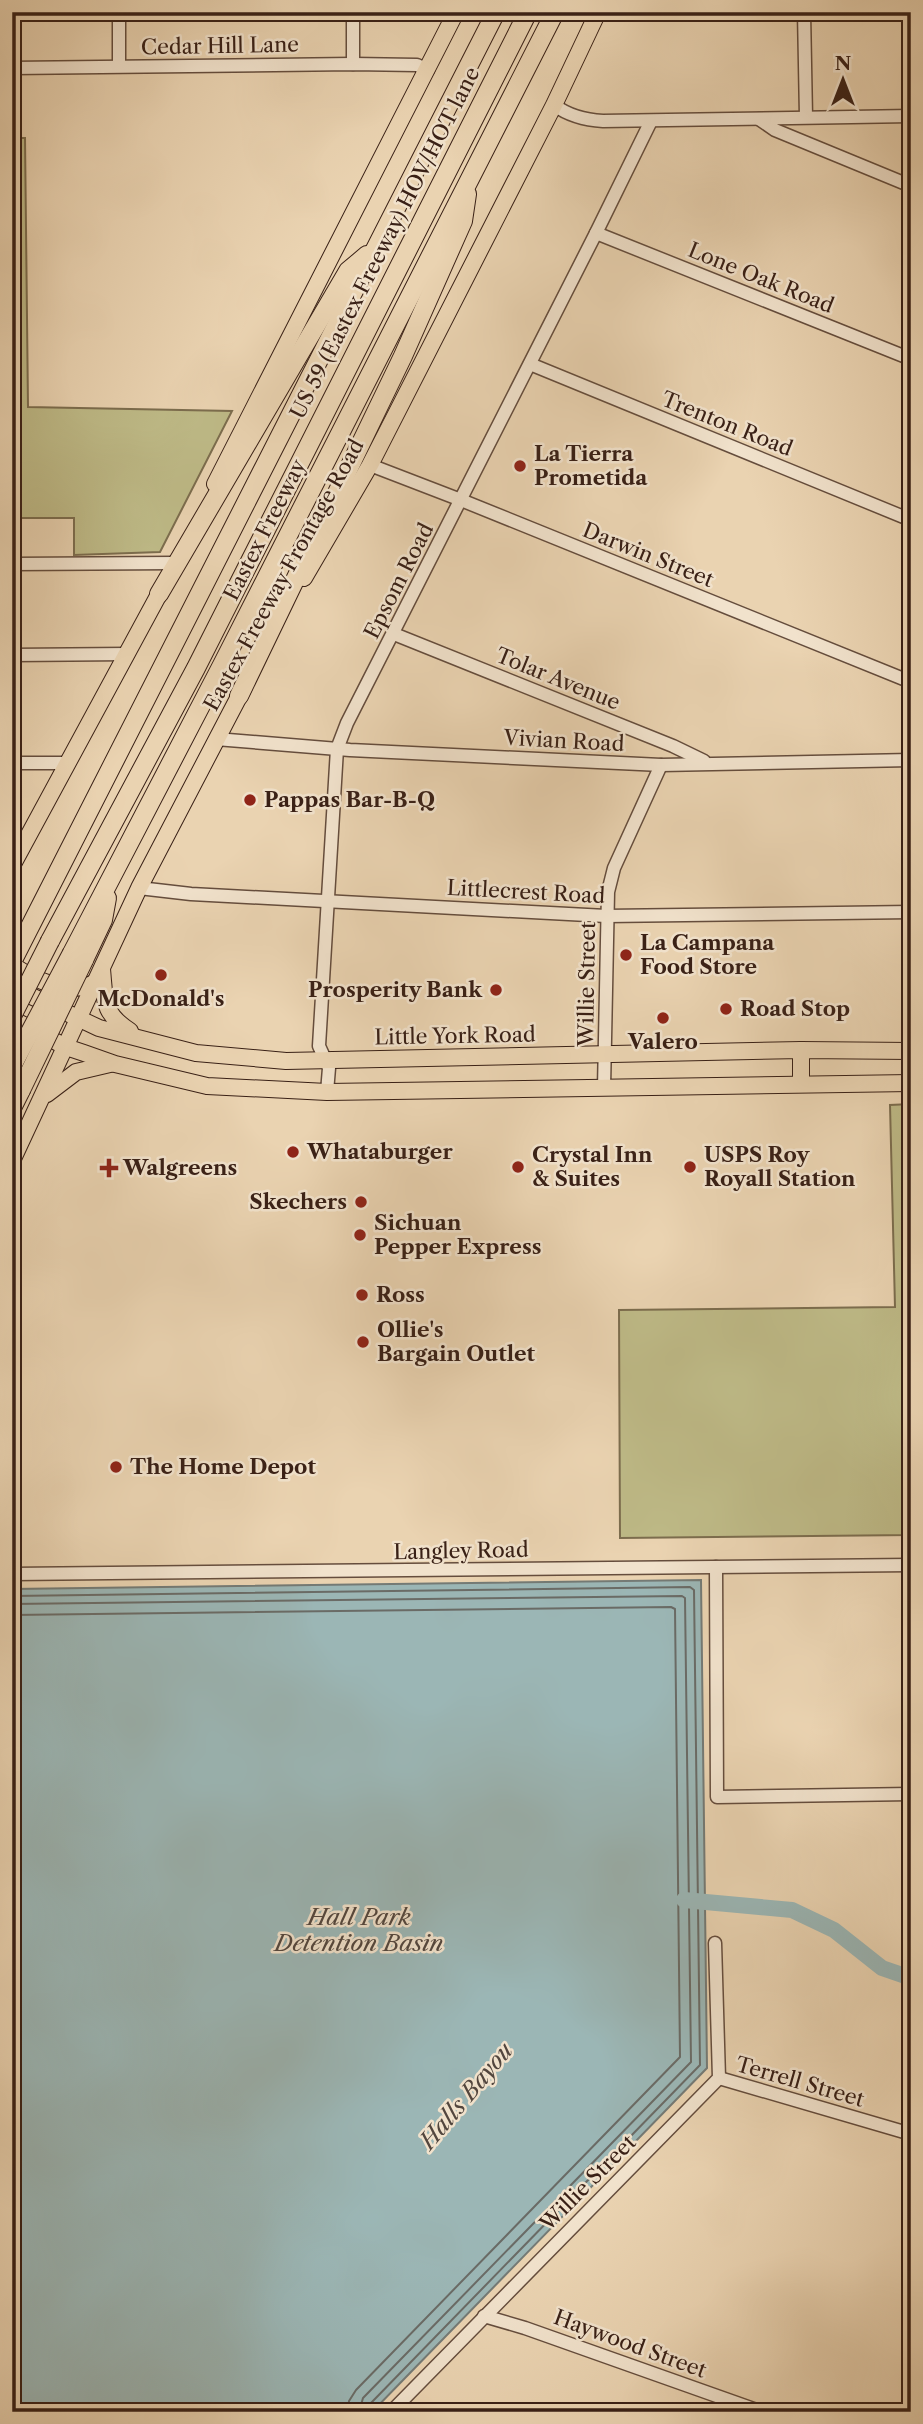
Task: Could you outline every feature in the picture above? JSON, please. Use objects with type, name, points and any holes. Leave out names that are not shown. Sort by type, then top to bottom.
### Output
[{"type":"highway","name":"Eastex Freeway","points":[[12,963],[496,12]]},
{"type":"highway","name":"US 59 (Eastex Freeway) HOV/HOT lane","points":[[12,1018],[50,940],[196,668],[528,12]]},
{"type":"highway","name":"Eastex Freeway","points":[[12,1066],[78,956],[111,878],[555,12]]},
{"type":"highway","points":[[239,696],[403,356],[463,221],[470,177]]},
{"type":"highway","points":[[159,594],[348,271],[375,248]]},
{"type":"highway","points":[[12,1108],[78,956]]},
{"type":"main road","points":[[12,866],[128,654],[456,12]]},
{"type":"main road","name":"Eastex Freeway Frontage Road","points":[[12,1161],[139,888],[292,598],[370,465],[554,105],[598,12]]},
{"type":"main road","points":[[12,963],[60,986],[77,989],[88,987],[99,974]]},
{"type":"main road","points":[[99,974],[108,1010],[116,1021],[144,1039]]},
{"type":"main road","name":"Little York Road","points":[[12,987],[95,1026],[196,1053],[286,1060],[801,1050],[911,1051]]},
{"type":"main road","points":[[12,1018],[66,1047],[115,1064],[191,1083],[327,1092],[911,1083]]},
{"type":"main road","points":[[12,1047],[38,1066],[42,1098]]},
{"type":"main road","points":[[801,1050],[801,1083]]},
{"type":"main road","points":[[191,1083],[196,1053]]},
{"type":"main road","points":[[42,1098],[76,1072],[115,1064]]},
{"type":"street","points":[[119,12],[119,66]]},
{"type":"street","points":[[353,12],[354,64]]},
{"type":"street","points":[[804,12],[806,117]]},
{"type":"street","name":"Cedar Hill Lane","points":[[12,68],[354,64],[417,65],[428,70]]},
{"type":"street","points":[[554,105],[585,120],[911,116]]},
{"type":"street","points":[[759,118],[775,130],[911,186]]},
{"type":"street","name":"Epsom Road","points":[[327,1092],[329,1068],[319,1046],[337,749],[347,723],[651,121]]},
{"type":"street","name":"Lone Oak Road","points":[[596,233],[911,359]]},
{"type":"street","name":"Trenton Road","points":[[530,364],[911,520]]},
{"type":"street","name":"Darwin Street","points":[[370,465],[911,682]]},
{"type":"street","points":[[12,565],[175,563]]},
{"type":"street","name":"Tolar Avenue","points":[[394,634],[707,762]]},
{"type":"street","points":[[12,655],[128,654]]},
{"type":"street","name":"Vivian Road","points":[[216,739],[337,749],[661,765],[911,760]]},
{"type":"street","points":[[12,763],[66,763]]},
{"type":"street","name":"Willie Street","points":[[604,1088],[608,892],[614,868],[661,765]]},
{"type":"street","name":"Littlecrest Road","points":[[139,888],[190,894],[606,916],[911,912]]},
{"type":"street","name":"Langley Road","points":[[12,1574],[911,1565]]},
{"type":"street","points":[[716,1567],[717,1797],[911,1794]]},
{"type":"street","points":[[715,1943],[719,2078]]},
{"type":"street","name":"Willie Street","points":[[391,2412],[719,2078]]},
{"type":"street","name":"Terrell Street","points":[[719,2078],[911,2134]]},
{"type":"street","name":"Haywood Street","points":[[484,2316],[762,2412]]},
{"type":"shaded area","points":[[12,138],[25,138],[28,407],[232,411],[160,552],[74,555],[74,518],[12,518]]},
{"type":"shaded area","points":[[911,1104],[911,1535],[620,1538],[619,1310],[895,1307],[890,1105]]},
{"type":"water","name":"Hall Park Detention Basin","points":[[701,1580],[707,2068],[372,2412],[12,2412],[12,1589]]},
{"type":"waterway","name":"Halls Bayou","points":[[684,1900],[792,1910],[834,1930],[882,1968],[911,1978]]},
{"type":"place","name":"La Tierra Prometida","points":[[520,466]]},
{"type":"place","name":"Pappas Bar-B-Q","points":[[250,800]]},
{"type":"place","name":"La Campana Food Store","points":[[626,955]]},
{"type":"place","name":"McDonald's","points":[[161,975]]},
{"type":"place","name":"Prosperity Bank","points":[[496,990]]},
{"type":"place","name":"Road Stop","points":[[726,1009]]},
{"type":"place","name":"Valero","points":[[663,1018]]},
{"type":"place","name":"Whataburger","points":[[293,1152]]},
{"type":"place","name":"Crystal Inn & Suites","points":[[518,1167]]},
{"type":"place","name":"USPS Roy Royall Station","points":[[690,1167]]},
{"type":"place","name":"Walgreens","points":[[109,1168]]},
{"type":"place","name":"Skechers","points":[[361,1202]]},
{"type":"place","name":"Sichuan Pepper Express","points":[[360,1235]]},
{"type":"place","name":"Ross","points":[[362,1295]]},
{"type":"place","name":"Ollie's Bargain Outlet","points":[[363,1342]]},
{"type":"place","name":"The Home Depot","points":[[116,1467]]}]
